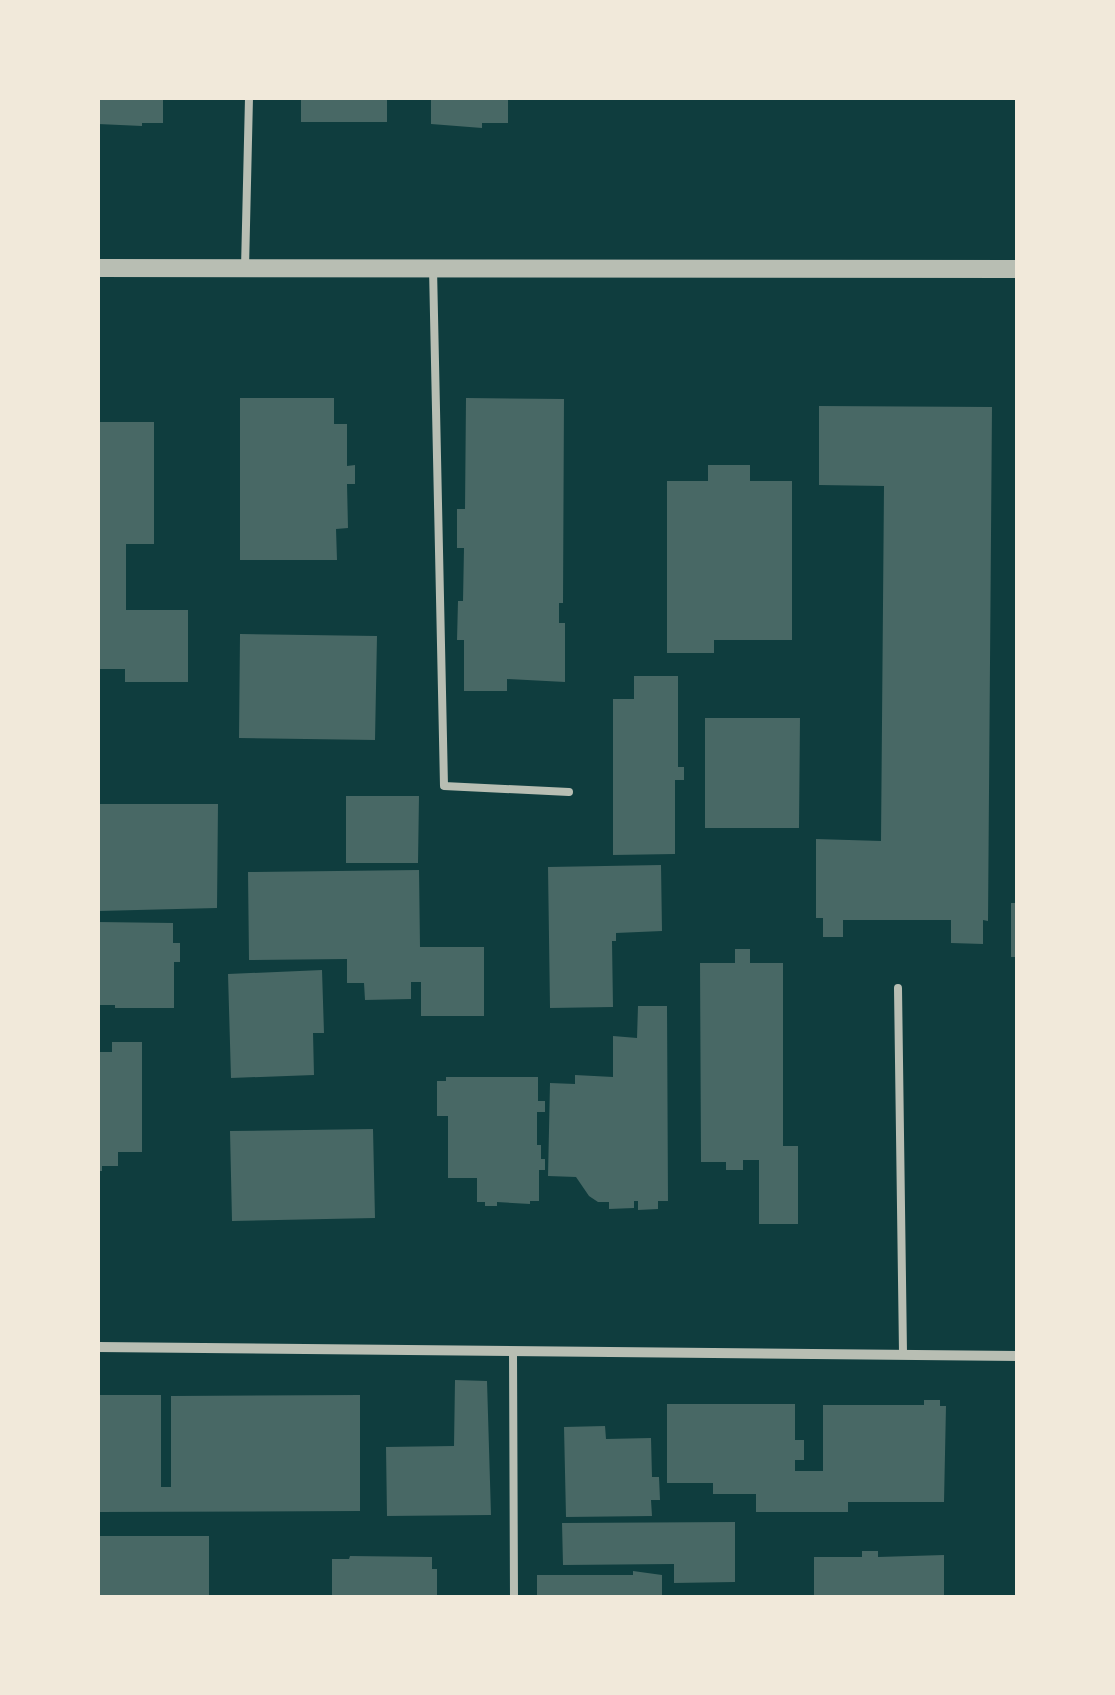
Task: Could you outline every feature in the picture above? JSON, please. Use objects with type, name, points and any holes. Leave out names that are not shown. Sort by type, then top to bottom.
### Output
[{"type":"street","points":[[98,268],[1018,269]]},
{"type":"street","points":[[98,1347],[1018,1356]]},
{"type":"lane","points":[[244,268],[249,98]]},
{"type":"lane","points":[[434,268],[444,786],[569,792]]},
{"type":"lane","points":[[898,988],[903,1353]]},
{"type":"lane","points":[[513,1352],[514,1598]]},
{"type":"building","points":[[98,98],[163,98],[163,123],[98,124]]},
{"type":"building","points":[[301,98],[387,98],[387,122],[301,122]]},
{"type":"building","points":[[431,98],[508,98],[508,123],[482,123],[482,128],[431,124]]},
{"type":"building","points":[[240,398],[334,398],[334,424],[347,424],[347,466],[355,465],[355,484],[347,484],[348,528],[336,529],[337,560],[240,560]]},
{"type":"building","points":[[466,398],[564,399],[563,603],[559,603],[559,623],[565,623],[565,682],[507,679],[507,691],[464,691],[464,640],[457,640],[458,601],[463,601],[464,548],[457,548],[457,509],[465,509]]},
{"type":"building","points":[[819,406],[992,407],[988,921],[983,920],[983,944],[951,943],[951,920],[843,920],[843,937],[823,937],[823,918],[816,918],[816,839],[881,841],[884,486],[819,485]]},
{"type":"building","points":[[98,422],[154,422],[154,544],[126,544],[126,610],[188,610],[188,682],[125,682],[125,669],[98,669]]},
{"type":"building","points":[[708,465],[750,465],[750,481],[792,481],[792,640],[714,640],[714,653],[667,653],[667,481],[708,481]]},
{"type":"building","points":[[240,634],[377,636],[375,740],[239,738]]},
{"type":"building","points":[[634,676],[678,676],[678,767],[684,767],[684,780],[675,780],[675,854],[613,855],[613,699],[634,699]]},
{"type":"building","points":[[705,718],[800,718],[799,828],[705,828]]},
{"type":"building","points":[[346,796],[419,796],[418,863],[346,863]]},
{"type":"building","points":[[98,804],[218,804],[217,908],[98,911]]},
{"type":"building","points":[[661,865],[662,931],[616,933],[616,941],[612,941],[613,1007],[550,1008],[548,867]]},
{"type":"building","points":[[419,870],[420,947],[484,947],[484,1016],[421,1016],[421,982],[411,982],[411,999],[365,1000],[364,983],[347,983],[347,959],[249,960],[248,872]]},
{"type":"building","points":[[1011,903],[1018,903],[1018,957],[1011,957]]},
{"type":"building","points":[[98,922],[173,923],[173,943],[180,943],[180,962],[174,962],[174,1008],[98,1005]]},
{"type":"building","points":[[735,949],[750,949],[750,963],[783,963],[783,1146],[798,1146],[798,1224],[759,1224],[759,1160],[743,1160],[743,1170],[726,1170],[726,1162],[701,1162],[700,963],[735,963]]},
{"type":"building","points":[[322,970],[324,1033],[313,1033],[314,1075],[231,1078],[228,974]]},
{"type":"building","points":[[638,1006],[667,1006],[668,1201],[658,1201],[658,1209],[638,1210],[638,1201],[634,1201],[634,1208],[609,1209],[609,1202],[598,1202],[589,1196],[576,1177],[548,1176],[550,1083],[575,1084],[575,1075],[613,1077],[613,1036],[637,1038]]},
{"type":"building","points":[[112,1042],[142,1042],[142,1152],[118,1152],[118,1166],[102,1166],[102,1171],[98,1171],[98,1052],[112,1052]]},
{"type":"building","points":[[446,1077],[538,1077],[538,1101],[545,1101],[545,1112],[537,1112],[537,1145],[541,1145],[541,1159],[545,1159],[545,1170],[539,1170],[539,1201],[485,1206],[485,1202],[477,1202],[477,1178],[448,1178],[448,1116],[437,1116],[437,1081],[446,1081]]},
{"type":"building","points":[[373,1129],[375,1218],[232,1221],[230,1131]]},
{"type":"building","points":[[455,1380],[487,1381],[491,1515],[387,1516],[386,1447],[454,1446]]},
{"type":"building","points":[[98,1395],[161,1395],[161,1487],[171,1487],[171,1396],[360,1395],[360,1511],[98,1512]]},
{"type":"building","points":[[924,1400],[940,1400],[940,1406],[946,1406],[944,1502],[848,1502],[848,1512],[756,1512],[756,1494],[713,1494],[713,1483],[667,1483],[667,1404],[795,1404],[795,1440],[804,1440],[804,1460],[795,1460],[795,1471],[823,1471],[823,1405],[924,1405]]},
{"type":"building","points":[[605,1426],[606,1439],[651,1438],[652,1477],[659,1477],[660,1500],[651,1500],[652,1516],[566,1517],[564,1427]]},
{"type":"building","points":[[735,1522],[735,1582],[674,1583],[674,1564],[563,1565],[562,1523]]},
{"type":"building","points":[[98,1536],[209,1536],[209,1598],[98,1598]]},
{"type":"building","points":[[862,1551],[878,1551],[878,1557],[944,1555],[944,1598],[814,1598],[814,1557],[862,1557]]},
{"type":"building","points":[[432,1557],[432,1569],[437,1569],[437,1598],[332,1598],[332,1559]]},
{"type":"building","points":[[633,1571],[662,1575],[662,1598],[537,1598],[537,1575],[633,1575]]}]
